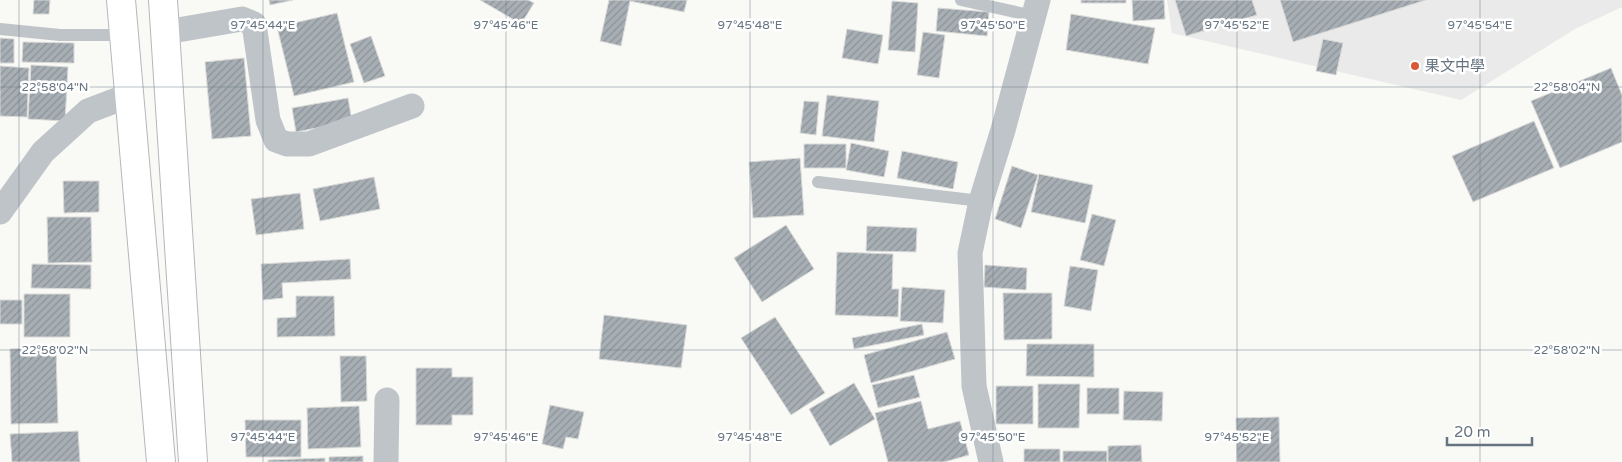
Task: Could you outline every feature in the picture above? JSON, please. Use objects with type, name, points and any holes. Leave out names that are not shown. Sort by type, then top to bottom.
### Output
[{"type":"main road","points":[[122,0],[161,462]]},
{"type":"main road","points":[[163,0],[193,462]]},
{"type":"street","points":[[991,462],[974,386],[970,253],[980,201],[1003,130],[1036,8]]},
{"type":"street","points":[[166,32],[242,19],[254,24],[268,120],[276,140],[287,144],[309,144],[412,106]]},
{"type":"street","points":[[0,212],[43,152],[88,111],[130,95]]},
{"type":"street","points":[[386,462],[387,400]]},
{"type":"lane","points":[[960,0],[1036,8]]},
{"type":"lane","points":[[0,29],[60,35],[124,35]]},
{"type":"lane","points":[[818,182],[980,201]]},
{"type":"shaded area","name":"果文中學","points":[[1167,0],[1622,0],[1622,7],[1575,29],[1461,100],[1172,33]]},
{"type":"building","points":[[34,0],[50,0],[49,14],[33,14]]},
{"type":"building","points":[[269,0],[293,0],[270,5]]},
{"type":"building","points":[[480,0],[528,0],[534,3],[521,24]]},
{"type":"building","points":[[609,0],[687,0],[684,12],[630,1],[621,46],[600,41]]},
{"type":"building","points":[[1081,0],[1126,0],[1126,3],[1081,3]]},
{"type":"building","points":[[1132,0],[1164,0],[1165,19],[1133,21]]},
{"type":"building","points":[[1175,0],[1252,0],[1257,15],[1186,36]]},
{"type":"building","points":[[1280,0],[1426,0],[1293,42]]},
{"type":"building","points":[[892,1],[918,3],[915,52],[888,50]]},
{"type":"building","points":[[938,8],[989,12],[987,36],[936,31]]},
{"type":"building","points":[[337,13],[354,82],[294,96],[277,27]]},
{"type":"building","points":[[1071,14],[1155,28],[1148,64],[1066,50]]},
{"type":"building","points":[[847,29],[883,35],[878,64],[842,58]]},
{"type":"building","points":[[923,32],[945,35],[939,78],[917,75]]},
{"type":"building","points":[[371,36],[385,76],[364,83],[350,44]]},
{"type":"building","points":[[0,38],[14,39],[14,63],[0,63]]},
{"type":"building","points":[[1323,39],[1343,43],[1336,75],[1316,71]]},
{"type":"building","points":[[23,42],[74,43],[74,63],[22,62]]},
{"type":"building","points":[[244,58],[251,136],[212,139],[205,62]]},
{"type":"building","points":[[31,65],[68,67],[65,121],[28,119]]},
{"type":"building","points":[[0,66],[29,68],[27,117],[0,116]]},
{"type":"building","points":[[1611,68],[1622,95],[1622,142],[1560,168],[1531,101]]},
{"type":"building","points":[[827,95],[879,101],[874,142],[822,136]]},
{"type":"building","points":[[348,98],[352,121],[296,132],[292,108]]},
{"type":"building","points":[[804,101],[819,102],[816,135],[800,133]]},
{"type":"building","points":[[1534,121],[1554,168],[1473,202],[1452,156]]},
{"type":"building","points":[[851,143],[889,151],[884,177],[846,170]]},
{"type":"building","points":[[804,144],[846,144],[846,168],[804,168]]},
{"type":"building","points":[[902,151],[958,162],[953,189],[897,178]]},
{"type":"building","points":[[800,158],[804,215],[753,218],[749,162]]},
{"type":"building","points":[[1012,166],[1038,175],[1021,228],[995,219]]},
{"type":"building","points":[[1039,174],[1093,185],[1085,223],[1031,212]]},
{"type":"building","points":[[374,177],[380,209],[320,221],[313,189]]},
{"type":"building","points":[[63,181],[99,181],[99,212],[64,213]]},
{"type":"building","points":[[300,193],[304,229],[256,235],[251,199]]},
{"type":"building","points":[[1092,214],[1116,220],[1104,266],[1080,260]]},
{"type":"building","points":[[47,217],[91,217],[92,262],[48,263]]},
{"type":"building","points":[[786,225],[814,269],[762,302],[734,258]]},
{"type":"building","points":[[867,226],[917,228],[916,252],[866,251]]},
{"type":"building","points":[[837,252],[893,254],[892,289],[899,289],[898,317],[835,315]]},
{"type":"building","points":[[350,259],[351,279],[282,283],[283,298],[263,300],[261,264]]},
{"type":"building","points":[[32,264],[91,265],[91,289],[31,288]]},
{"type":"building","points":[[985,265],[1027,268],[1026,290],[984,287]]},
{"type":"building","points":[[1070,266],[1098,270],[1091,311],[1064,306]]},
{"type":"building","points":[[902,287],[945,290],[943,323],[900,321]]},
{"type":"building","points":[[1003,293],[1052,293],[1052,339],[1004,340]]},
{"type":"building","points":[[24,294],[70,294],[70,337],[24,337]]},
{"type":"building","points":[[296,296],[334,296],[335,336],[277,337],[277,318],[296,317]]},
{"type":"building","points":[[0,300],[22,300],[22,324],[0,324]]},
{"type":"building","points":[[604,315],[687,325],[681,368],[599,359]]},
{"type":"building","points":[[775,317],[825,393],[791,415],[741,338]]},
{"type":"building","points":[[922,324],[924,335],[854,349],[852,338]]},
{"type":"building","points":[[947,332],[955,359],[871,383],[864,355]]},
{"type":"building","points":[[1027,344],[1094,344],[1094,377],[1026,376]]},
{"type":"building","points":[[56,347],[58,423],[11,424],[10,349]]},
{"type":"building","points":[[340,356],[366,356],[367,401],[341,402]]},
{"type":"building","points":[[416,368],[452,368],[452,377],[473,377],[473,415],[452,415],[452,425],[416,425]]},
{"type":"building","points":[[914,375],[920,397],[878,408],[872,385]]},
{"type":"building","points":[[854,383],[875,419],[830,446],[809,409]]},
{"type":"building","points":[[1038,384],[1080,384],[1079,428],[1038,428]]},
{"type":"building","points":[[996,386],[1033,386],[1033,424],[996,424]]},
{"type":"building","points":[[1087,388],[1119,388],[1119,414],[1087,414]]},
{"type":"building","points":[[1124,391],[1163,392],[1162,421],[1123,420]]},
{"type":"building","points":[[921,401],[928,429],[960,421],[969,455],[944,462],[888,462],[875,413]]},
{"type":"building","points":[[550,405],[584,412],[578,439],[566,437],[563,449],[542,444]]},
{"type":"building","points":[[359,406],[361,447],[308,449],[307,408]]},
{"type":"building","points":[[1279,417],[1280,462],[1237,462],[1236,418]]},
{"type":"building","points":[[245,420],[301,420],[301,457],[246,457]]},
{"type":"building","points":[[78,431],[80,462],[12,462],[10,434]]},
{"type":"building","points":[[1141,445],[1142,462],[1108,462],[1108,446]]},
{"type":"building","points":[[1024,449],[1060,449],[1060,462],[1024,462]]},
{"type":"building","points":[[1063,451],[1107,451],[1107,462],[1063,462]]},
{"type":"building","points":[[363,456],[363,462],[329,462],[329,457]]},
{"type":"building","points":[[325,458],[325,462],[268,462],[268,460]]},
{"type":"place","name":"果文中學","points":[[1415,66]]}]
